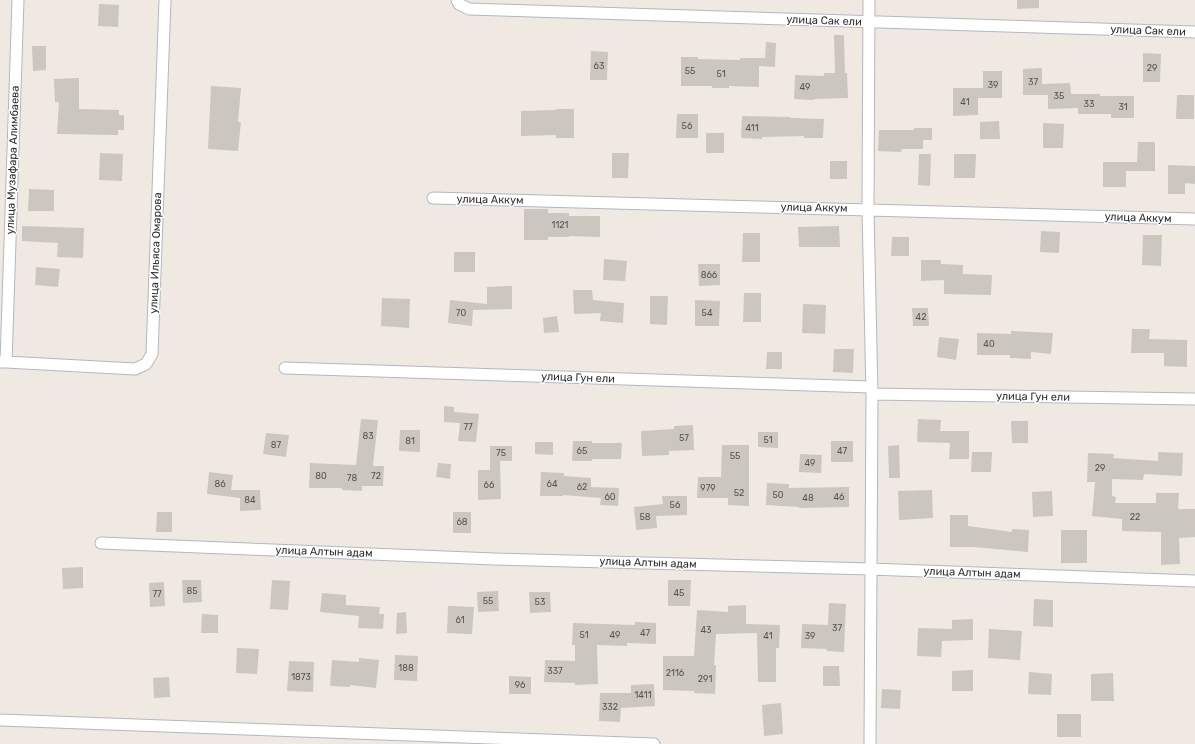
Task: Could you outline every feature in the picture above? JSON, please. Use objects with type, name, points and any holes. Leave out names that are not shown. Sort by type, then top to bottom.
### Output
[{"type":"street","name":"улица Музафара Алимбаева","points":[[3,362],[18,0]]},
{"type":"street","name":"улица Ильяса Омарова","points":[[3,362],[136,369],[146,364],[152,354],[165,0]]},
{"type":"street","name":"улица Сак ели","points":[[457,0],[459,4],[469,9],[1195,32]]},
{"type":"street","points":[[868,0],[868,210],[871,391],[870,744]]},
{"type":"street","name":"улица Аккум","points":[[433,198],[1195,219]]},
{"type":"street","name":"улица Гун ели","points":[[285,368],[871,391],[1195,399]]},
{"type":"street","name":"улица Алтын адам","points":[[101,543],[494,559],[870,569],[1195,581]]},
{"type":"street","points":[[0,720],[654,744]]},
{"type":"building","points":[[1017,0],[1039,0],[1039,8],[1017,9]]},
{"type":"building","points":[[99,4],[119,5],[118,27],[98,26]]},
{"type":"building","points":[[834,35],[844,35],[845,73],[847,73],[848,98],[814,100],[794,99],[795,75],[824,76],[824,73],[835,73]]},
{"type":"building","points":[[766,42],[776,43],[775,67],[759,66],[759,87],[729,86],[729,88],[712,88],[712,86],[681,86],[681,57],[740,60],[740,58],[765,58]]},
{"type":"building","points":[[32,46],[46,46],[46,70],[33,71]]},
{"type":"building","points":[[591,51],[608,52],[607,80],[590,80]]},
{"type":"building","points":[[1143,53],[1161,54],[1160,82],[1143,82]]},
{"type":"building","points":[[1042,68],[1042,84],[1070,83],[1071,94],[1134,96],[1134,118],[1111,118],[1111,114],[1078,114],[1078,108],[1048,109],[1048,95],[1023,95],[1023,69]]},
{"type":"building","points":[[983,71],[1002,71],[1002,98],[978,98],[978,115],[953,116],[953,88],[983,88]]},
{"type":"building","points":[[79,78],[79,109],[119,110],[119,115],[124,115],[124,130],[118,130],[118,135],[57,134],[59,102],[55,102],[54,79]]},
{"type":"building","points":[[211,86],[241,88],[238,122],[241,122],[238,151],[208,149]]},
{"type":"building","points":[[1177,95],[1194,95],[1194,119],[1176,119]]},
{"type":"building","points":[[574,109],[574,138],[556,138],[556,135],[521,136],[521,111]]},
{"type":"building","points":[[677,114],[698,114],[698,138],[676,138]]},
{"type":"building","points":[[742,116],[824,119],[823,138],[804,138],[804,136],[762,137],[762,139],[741,138]]},
{"type":"building","points":[[999,121],[1000,139],[980,139],[980,122]]},
{"type":"building","points":[[1043,123],[1064,124],[1063,148],[1043,148]]},
{"type":"building","points":[[914,128],[932,128],[932,140],[923,140],[923,149],[902,149],[901,152],[878,151],[879,130],[914,130]]},
{"type":"building","points":[[706,133],[724,133],[724,153],[706,153]]},
{"type":"building","points":[[1138,142],[1155,142],[1155,171],[1126,171],[1126,187],[1103,187],[1103,162],[1137,162]]},
{"type":"building","points":[[100,153],[123,154],[122,181],[99,180]]},
{"type":"building","points":[[612,153],[629,153],[628,178],[612,178]]},
{"type":"building","points":[[919,154],[931,154],[930,186],[918,185]]},
{"type":"building","points":[[954,154],[976,154],[975,178],[954,178]]},
{"type":"building","points":[[830,161],[847,161],[847,179],[830,179]]},
{"type":"building","points":[[1168,165],[1195,166],[1195,184],[1185,183],[1185,194],[1168,194]]},
{"type":"building","points":[[29,189],[54,190],[54,211],[28,211]]},
{"type":"building","points":[[524,209],[548,209],[548,213],[569,213],[569,216],[600,216],[600,237],[569,236],[548,237],[548,240],[524,240]]},
{"type":"building","points":[[22,226],[84,228],[83,258],[57,257],[58,243],[22,241]]},
{"type":"building","points":[[839,226],[840,247],[799,247],[798,227]]},
{"type":"building","points":[[1041,231],[1060,232],[1059,253],[1040,252]]},
{"type":"building","points":[[743,233],[760,233],[760,262],[742,262]]},
{"type":"building","points":[[1143,235],[1162,235],[1161,266],[1142,265]]},
{"type":"building","points":[[892,237],[909,237],[909,256],[891,256]]},
{"type":"building","points":[[454,252],[475,252],[475,272],[454,272]]},
{"type":"building","points":[[604,259],[627,261],[625,281],[603,280]]},
{"type":"building","points":[[921,260],[941,260],[941,264],[963,265],[963,274],[992,275],[991,295],[944,294],[944,280],[921,281]]},
{"type":"building","points":[[698,264],[720,264],[720,285],[699,286]]},
{"type":"building","points":[[36,267],[60,269],[58,287],[35,285]]},
{"type":"building","points":[[512,286],[512,309],[473,310],[472,326],[448,323],[450,300],[487,304],[487,287]]},
{"type":"building","points":[[573,290],[592,290],[593,300],[624,303],[623,323],[600,321],[601,313],[574,314]]},
{"type":"building","points":[[744,293],[761,293],[761,322],[743,322]]},
{"type":"building","points":[[650,296],[668,296],[667,325],[650,324]]},
{"type":"building","points":[[382,298],[410,299],[409,328],[381,326]]},
{"type":"building","points":[[695,300],[720,301],[719,326],[695,326]]},
{"type":"building","points":[[803,304],[826,305],[825,334],[802,333]]},
{"type":"building","points":[[912,308],[928,308],[929,326],[913,326]]},
{"type":"building","points":[[557,316],[559,332],[544,333],[543,318]]},
{"type":"building","points":[[1132,329],[1150,329],[1149,339],[1187,340],[1187,367],[1164,366],[1164,353],[1131,353]]},
{"type":"building","points":[[1011,331],[1053,333],[1051,354],[1031,352],[1031,359],[1010,358],[1010,355],[977,355],[977,333],[1011,334]]},
{"type":"building","points":[[939,337],[959,339],[956,360],[937,357]]},
{"type":"building","points":[[834,349],[854,349],[853,373],[833,372]]},
{"type":"building","points":[[767,352],[782,352],[782,369],[766,369]]},
{"type":"building","points":[[444,406],[454,407],[454,412],[479,414],[476,442],[458,441],[460,423],[444,422]]},
{"type":"building","points":[[361,419],[378,420],[373,466],[384,466],[383,486],[362,486],[362,491],[342,490],[342,488],[309,488],[310,463],[356,465]]},
{"type":"building","points":[[918,419],[941,420],[940,431],[969,431],[969,459],[949,459],[950,443],[917,442]]},
{"type":"building","points":[[1011,421],[1028,421],[1028,443],[1012,443]]},
{"type":"building","points":[[693,425],[694,450],[669,451],[669,455],[642,456],[641,431],[674,429],[674,426]]},
{"type":"building","points":[[400,430],[420,430],[420,452],[399,451]]},
{"type":"building","points":[[758,432],[778,432],[778,448],[758,447]]},
{"type":"building","points":[[266,433],[289,435],[286,457],[263,454]]},
{"type":"building","points":[[573,441],[592,441],[592,443],[622,443],[621,459],[572,461]]},
{"type":"building","points":[[831,441],[853,441],[853,462],[831,462]]},
{"type":"building","points":[[535,442],[553,442],[553,455],[535,454]]},
{"type":"building","points":[[722,445],[749,445],[749,506],[728,505],[728,498],[697,498],[698,477],[721,477]]},
{"type":"building","points":[[899,445],[900,478],[889,478],[888,446]]},
{"type":"building","points":[[490,446],[512,446],[512,461],[500,461],[501,499],[478,500],[478,470],[490,470]]},
{"type":"building","points":[[972,452],[992,452],[991,472],[971,472]]},
{"type":"building","points":[[1158,452],[1183,453],[1182,476],[1144,474],[1143,480],[1112,479],[1112,496],[1116,497],[1115,503],[1156,503],[1156,493],[1179,493],[1178,509],[1195,509],[1195,537],[1179,538],[1180,564],[1161,565],[1161,532],[1122,531],[1122,519],[1092,516],[1095,482],[1087,482],[1088,453],[1114,454],[1113,458],[1158,461]]},
{"type":"building","points":[[800,454],[822,455],[821,473],[799,472]]},
{"type":"building","points":[[438,463],[451,464],[450,479],[436,477]]},
{"type":"building","points":[[209,472],[233,475],[231,490],[260,490],[261,510],[240,511],[240,498],[207,494]]},
{"type":"building","points":[[541,472],[564,473],[564,476],[591,478],[591,487],[619,488],[618,506],[600,505],[601,498],[563,495],[540,496]]},
{"type":"building","points":[[767,483],[789,484],[789,488],[849,487],[849,507],[799,508],[766,505]]},
{"type":"building","points":[[932,490],[933,518],[899,520],[898,491]]},
{"type":"building","points":[[1052,491],[1053,516],[1033,517],[1032,492]]},
{"type":"building","points":[[662,496],[687,496],[687,515],[656,516],[657,528],[636,530],[634,507],[663,504]]},
{"type":"building","points":[[157,512],[172,512],[172,532],[156,532]]},
{"type":"building","points":[[453,512],[471,512],[471,533],[453,533]]},
{"type":"building","points":[[950,515],[968,515],[968,526],[1012,532],[1012,529],[1029,530],[1028,552],[974,547],[950,547]]},
{"type":"building","points":[[1061,530],[1087,530],[1087,563],[1061,563]]},
{"type":"building","points":[[83,567],[83,588],[63,589],[62,568]]},
{"type":"building","points":[[182,580],[201,580],[202,602],[183,603]]},
{"type":"building","points":[[272,580],[290,581],[288,610],[270,609]]},
{"type":"building","points":[[668,580],[691,580],[690,606],[668,606]]},
{"type":"building","points":[[164,582],[165,606],[150,607],[149,583]]},
{"type":"building","points":[[498,591],[499,611],[478,612],[477,592]]},
{"type":"building","points":[[529,592],[550,592],[551,612],[530,613]]},
{"type":"building","points":[[322,593],[346,595],[346,605],[380,607],[379,614],[384,614],[383,629],[358,628],[359,616],[320,612]]},
{"type":"building","points":[[1034,599],[1053,600],[1053,627],[1033,626]]},
{"type":"building","points":[[829,603],[846,604],[844,652],[827,651],[827,649],[801,648],[802,624],[828,625]]},
{"type":"building","points":[[746,605],[746,624],[780,625],[779,648],[776,648],[776,682],[758,682],[757,633],[716,634],[714,665],[716,665],[715,694],[694,693],[694,691],[663,690],[663,656],[694,656],[697,610],[728,612],[728,606]]},
{"type":"building","points":[[448,606],[474,607],[472,634],[447,633]]},
{"type":"building","points":[[406,612],[407,633],[396,634],[397,613]]},
{"type":"building","points":[[202,614],[218,615],[218,633],[201,633]]},
{"type":"building","points":[[973,619],[973,640],[942,641],[941,657],[917,656],[918,628],[952,629],[952,620]]},
{"type":"building","points":[[635,622],[656,623],[656,644],[627,643],[627,646],[597,645],[598,684],[575,685],[575,683],[544,682],[545,660],[575,661],[575,645],[572,645],[573,623],[635,625]]},
{"type":"building","points":[[989,629],[1022,631],[1020,660],[988,658]]},
{"type":"building","points":[[237,648],[259,649],[257,674],[236,673]]},
{"type":"building","points":[[395,655],[418,656],[417,681],[394,680]]},
{"type":"building","points":[[359,658],[379,660],[376,688],[350,685],[350,687],[330,686],[332,660],[359,662]]},
{"type":"building","points":[[289,661],[314,662],[313,692],[287,691]]},
{"type":"building","points":[[823,666],[839,666],[840,686],[823,686]]},
{"type":"building","points":[[973,670],[973,691],[952,691],[952,671]]},
{"type":"building","points":[[1029,672],[1052,674],[1051,695],[1028,694]]},
{"type":"building","points":[[1113,673],[1114,701],[1091,701],[1091,674]]},
{"type":"building","points":[[509,676],[531,677],[531,694],[509,694]]},
{"type":"building","points":[[169,677],[170,697],[154,698],[153,678]]},
{"type":"building","points":[[654,684],[655,706],[621,708],[620,722],[599,721],[600,693],[631,693],[631,685]]},
{"type":"building","points":[[882,689],[901,690],[900,709],[881,708]]},
{"type":"building","points":[[781,703],[783,734],[764,736],[762,705]]},
{"type":"building","points":[[1057,714],[1081,714],[1081,737],[1057,737]]}]
